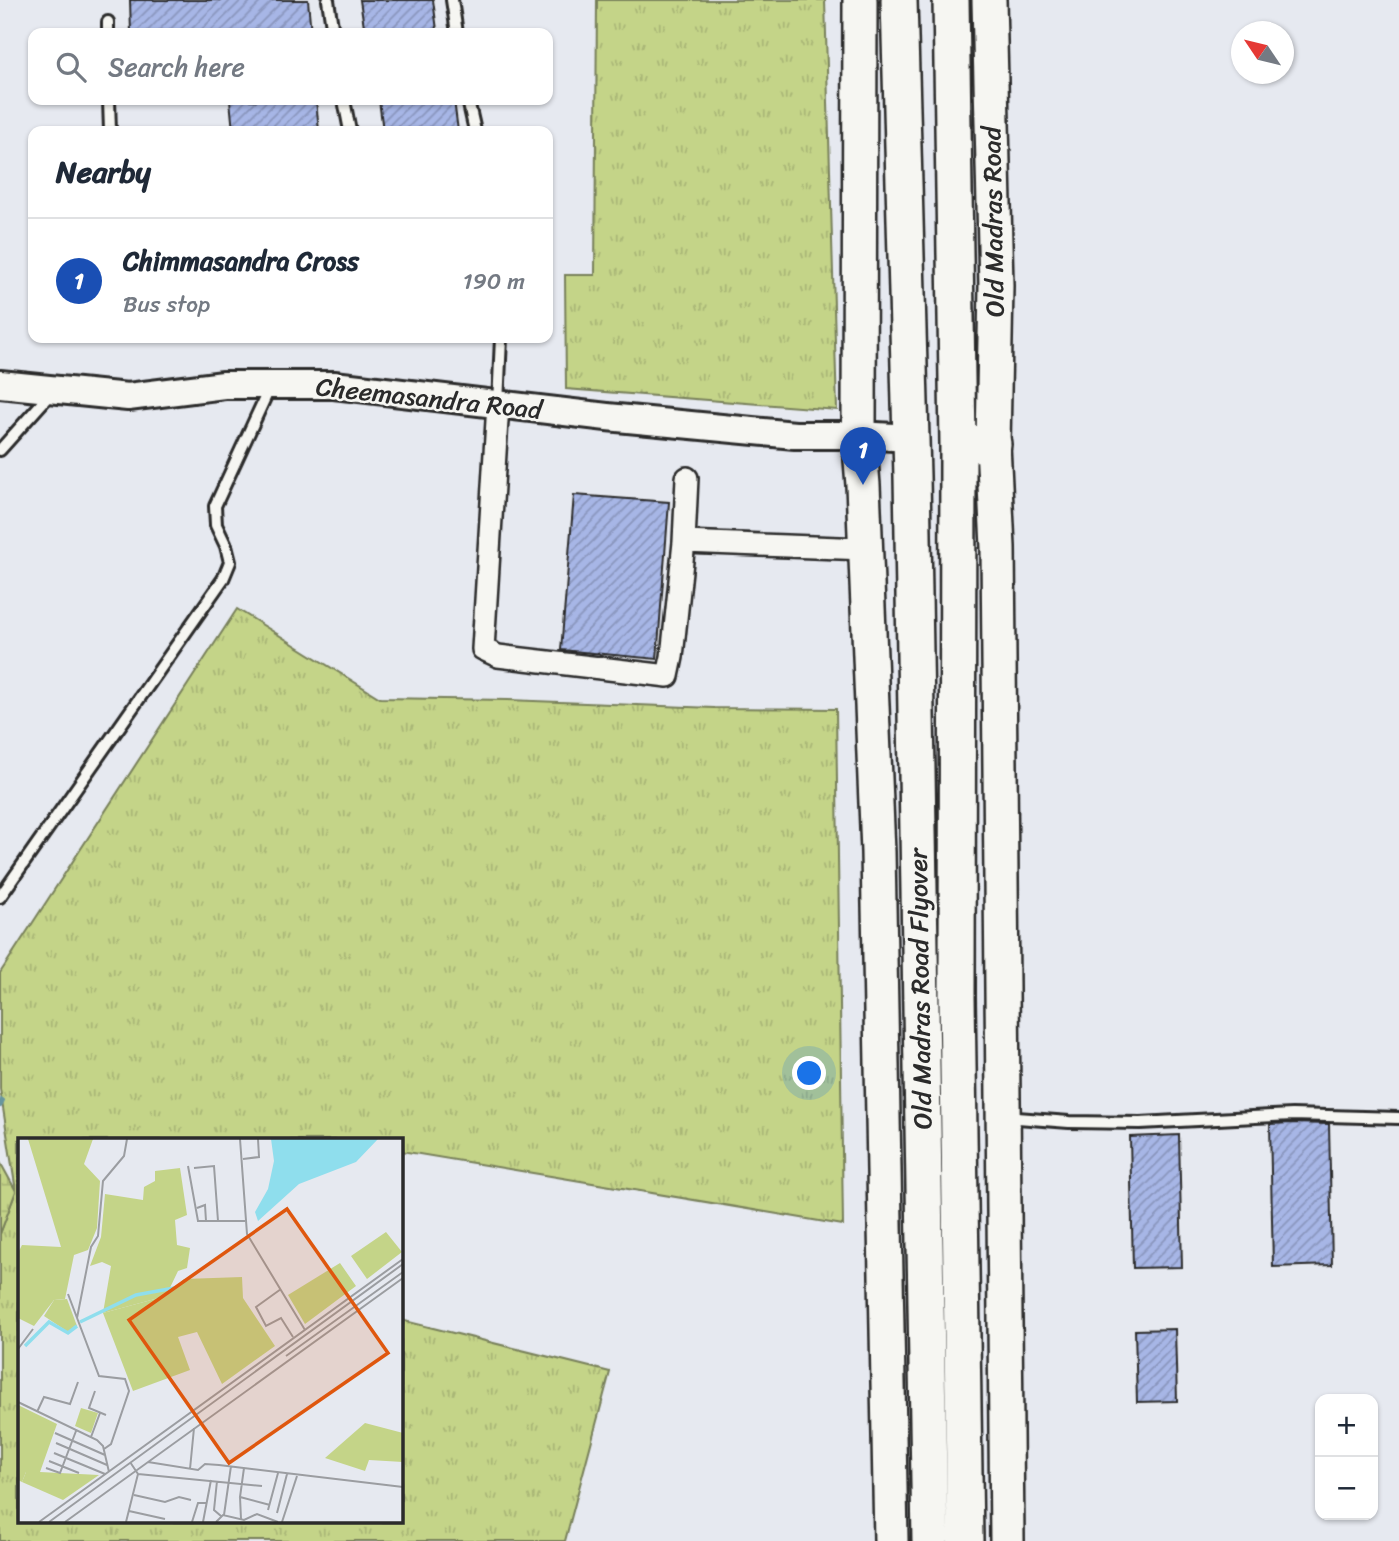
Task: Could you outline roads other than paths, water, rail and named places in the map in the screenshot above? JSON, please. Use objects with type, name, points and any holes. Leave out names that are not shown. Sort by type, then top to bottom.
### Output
[{"type":"highway","points":[[899,0],[911,438]]},
{"type":"highway","name":"Old Madras Road","points":[[951,0],[958,443]]},
{"type":"highway","name":"Old Madras Road Flyover","points":[[911,438],[930,1541]]},
{"type":"highway","points":[[958,443],[993,443]]},
{"type":"highway","name":"Old Madras Road Flyover","points":[[958,443],[957,997],[965,1541]]},
{"type":"main road","points":[[860,0],[859,435],[878,852],[891,1541]]},
{"type":"main road","name":"Old Madras Road","points":[[989,0],[996,286],[993,443],[998,547],[1007,1541]]},
{"type":"street","name":"Cheemasandra Road","points":[[0,384],[128,397],[224,385],[334,385],[607,417],[795,435],[911,438]]},
{"type":"street","points":[[498,404],[483,649],[498,656],[668,676],[674,645],[684,542],[687,478]]},
{"type":"street","points":[[684,542],[866,548]]},
{"type":"lane","points":[[328,0],[333,28]]},
{"type":"lane","points":[[452,0],[456,28]]},
{"type":"lane","points":[[109,105],[110,126]]},
{"type":"lane","points":[[345,105],[349,126]]},
{"type":"lane","points":[[469,105],[474,126]]},
{"type":"lane","points":[[498,404],[501,343]]},
{"type":"lane","points":[[0,897],[223,579],[230,562],[216,525],[215,506],[271,385]]},
{"type":"lane","points":[[0,450],[54,390]]},
{"type":"lane","points":[[1003,1117],[1069,1122],[1140,1123],[1292,1115],[1399,1118]]},
{"type":"waterway","points":[[0,1105],[2,1101]]},
{"type":"place","name":"Chimmasandra Cross","points":[[863,485]]}]
